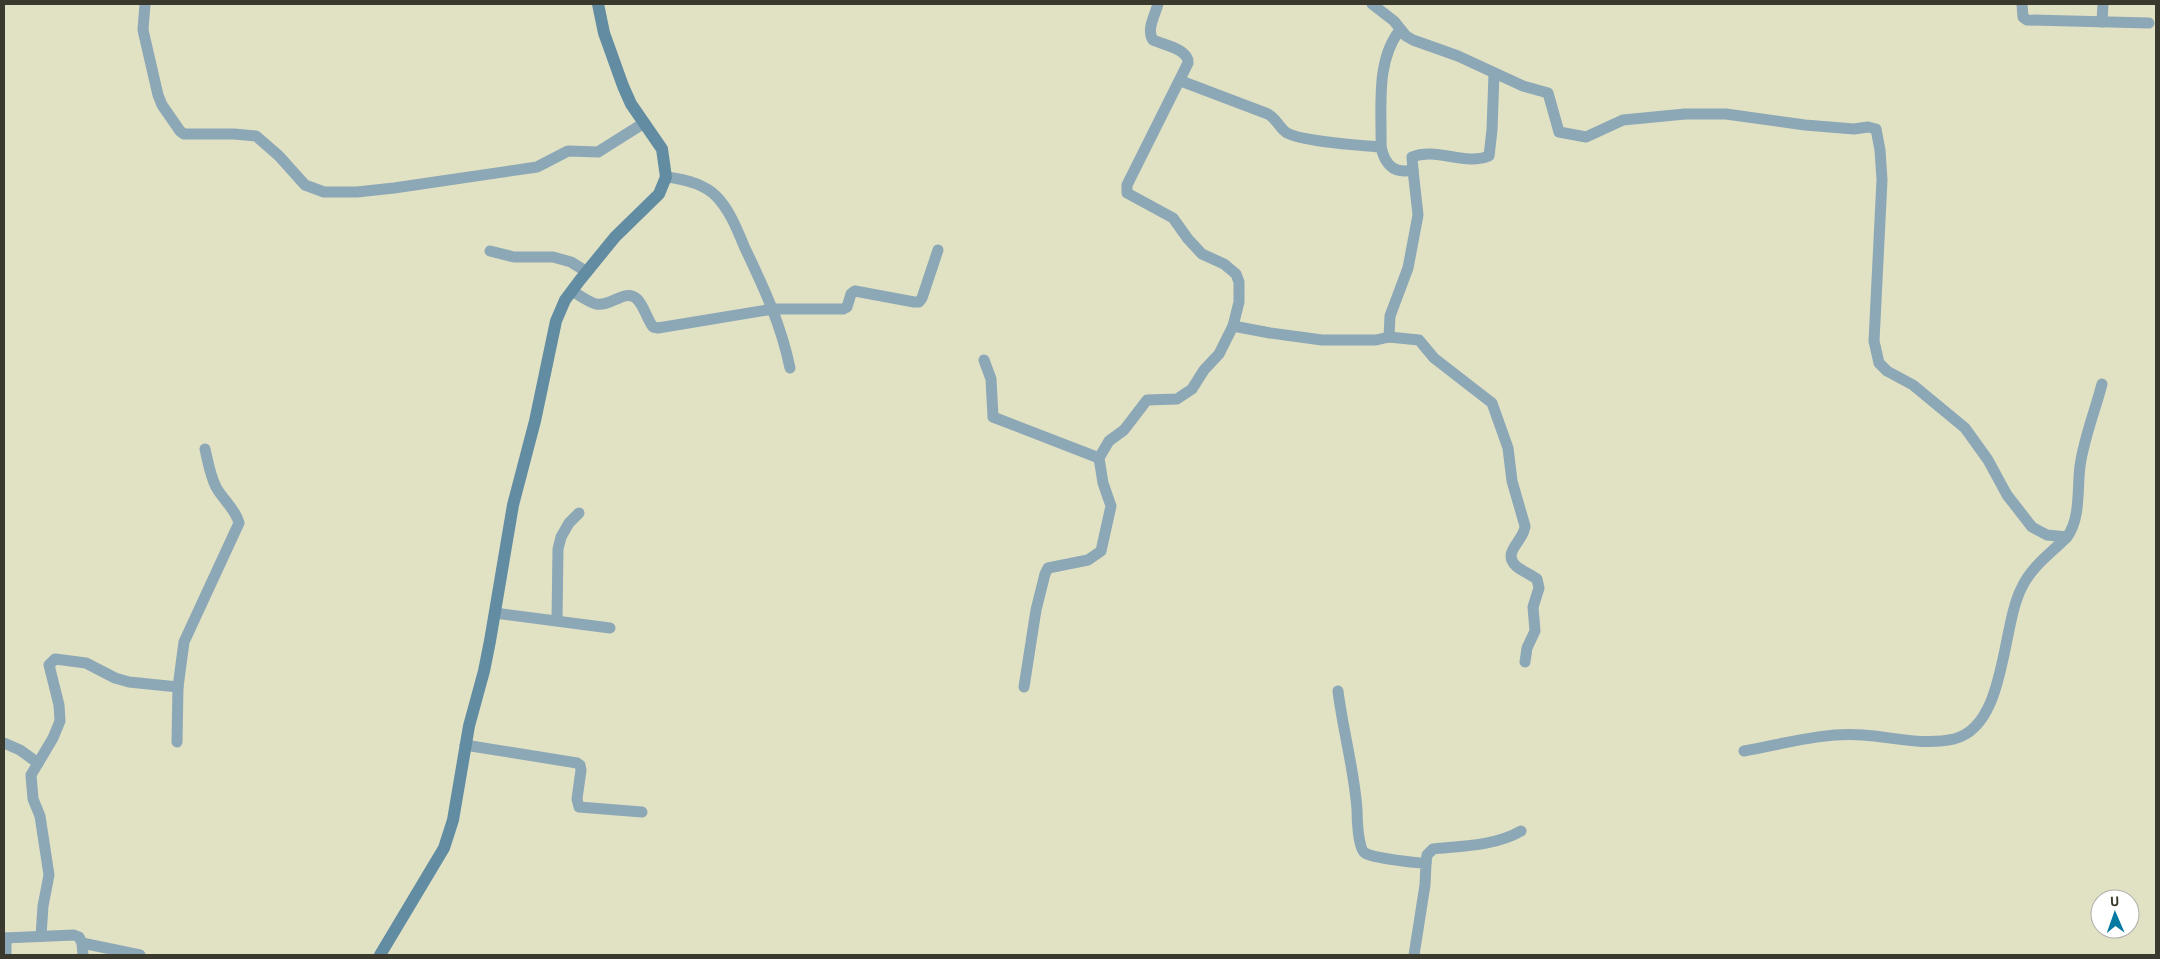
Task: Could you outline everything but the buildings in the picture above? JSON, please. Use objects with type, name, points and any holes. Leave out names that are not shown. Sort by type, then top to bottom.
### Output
[{"type":"street","points":[[144,4],[142,30],[158,95],[180,131],[189,135],[234,134],[256,136],[279,156],[305,185],[324,192],[357,192],[394,188],[537,167],[568,151],[598,152],[644,123]]},
{"type":"street","points":[[380,955],[444,848],[449,834],[472,708],[484,671],[513,505],[535,422],[556,322],[572,290],[620,231],[659,194],[666,177],[662,149],[631,104],[618,74],[604,33],[598,4]]},
{"type":"street","points":[[1024,687],[1036,610],[1048,568],[1088,560],[1101,551],[1111,506],[1102,477],[1099,458],[1109,441],[1124,430],[1147,400],[1176,399],[1192,389],[1204,370],[1219,354],[1232,326],[1239,302],[1239,282],[1236,274],[1224,264],[1202,254],[1173,218],[1127,193],[1127,185],[1181,81],[1188,63],[1187,55],[1153,40],[1150,36],[1158,4]]},
{"type":"street","points":[[1372,4],[1394,21],[1400,30],[1413,40],[1458,56],[1523,86],[1548,93],[1559,132],[1586,137],[1623,120],[1685,114],[1726,114],[1805,125],[1849,128],[1868,127],[1876,129],[1880,150],[1882,180],[1874,341],[1879,363],[1887,371],[1913,385],[1965,428],[1988,460],[2007,496],[2032,527],[2047,535],[2068,537]]},
{"type":"street","points":[[2022,4],[2023,18],[2027,20],[2149,23]]},
{"type":"street","points":[[2102,22],[2103,4]]},
{"type":"street","points":[[1400,30],[1393,39],[1388,51],[1382,79],[1381,147],[1383,156],[1390,168],[1397,171],[1413,170]]},
{"type":"street","points":[[1389,337],[1390,316],[1408,268],[1418,215],[1412,157],[1422,154],[1472,158],[1489,156],[1494,74]]},
{"type":"street","points":[[1181,81],[1268,114],[1277,120],[1281,128],[1296,136],[1381,147]]},
{"type":"street","points":[[666,177],[699,185],[716,196],[732,219],[773,309],[784,340],[790,368]]},
{"type":"street","points":[[572,290],[596,304],[612,303],[620,297],[633,296],[639,300],[653,327],[658,328],[773,309],[843,309],[847,308],[851,294],[856,291],[908,302],[919,302],[938,250]]},
{"type":"street","points":[[490,252],[514,257],[553,257],[570,262],[586,272]]},
{"type":"street","points":[[1232,326],[1322,340],[1376,340],[1389,337],[1419,340],[1434,358],[1492,403],[1508,448],[1512,481],[1526,526],[1525,533],[1511,553],[1511,560],[1516,566],[1539,582],[1538,593],[1533,607],[1535,631],[1527,648],[1525,662]]},
{"type":"street","points":[[984,360],[991,379],[993,416],[1099,458]]},
{"type":"street","points":[[1744,751],[1820,735],[1864,735],[1903,740],[1936,741],[1954,739],[1968,733],[1981,720],[1998,683],[2006,651],[2010,622],[2022,586],[2035,567],[2068,537],[2075,521],[2080,464],[2102,384]]},
{"type":"street","points":[[177,742],[178,687],[184,642],[238,523],[236,513],[216,488],[210,474],[205,449]]},
{"type":"street","points":[[557,620],[558,548],[561,537],[569,523],[579,513]]},
{"type":"street","points":[[495,613],[610,628]]},
{"type":"street","points":[[41,936],[43,906],[49,875],[40,816],[33,799],[31,775],[53,738],[60,721],[59,705],[49,665],[55,659],[86,663],[114,678],[129,682],[178,687]]},
{"type":"street","points":[[1338,691],[1343,732],[1351,764],[1358,831],[1362,850],[1366,854],[1380,857],[1426,863]]},
{"type":"street","points":[[4,743],[20,750],[38,763]]},
{"type":"street","points":[[465,745],[577,763],[580,765],[581,770],[577,799],[579,806],[642,812]]},
{"type":"street","points":[[1414,955],[1425,885],[1427,855],[1433,849],[1500,840],[1521,831]]},
{"type":"street","points":[[6,955],[5,938],[74,934],[79,936],[83,949],[140,955]]}]
